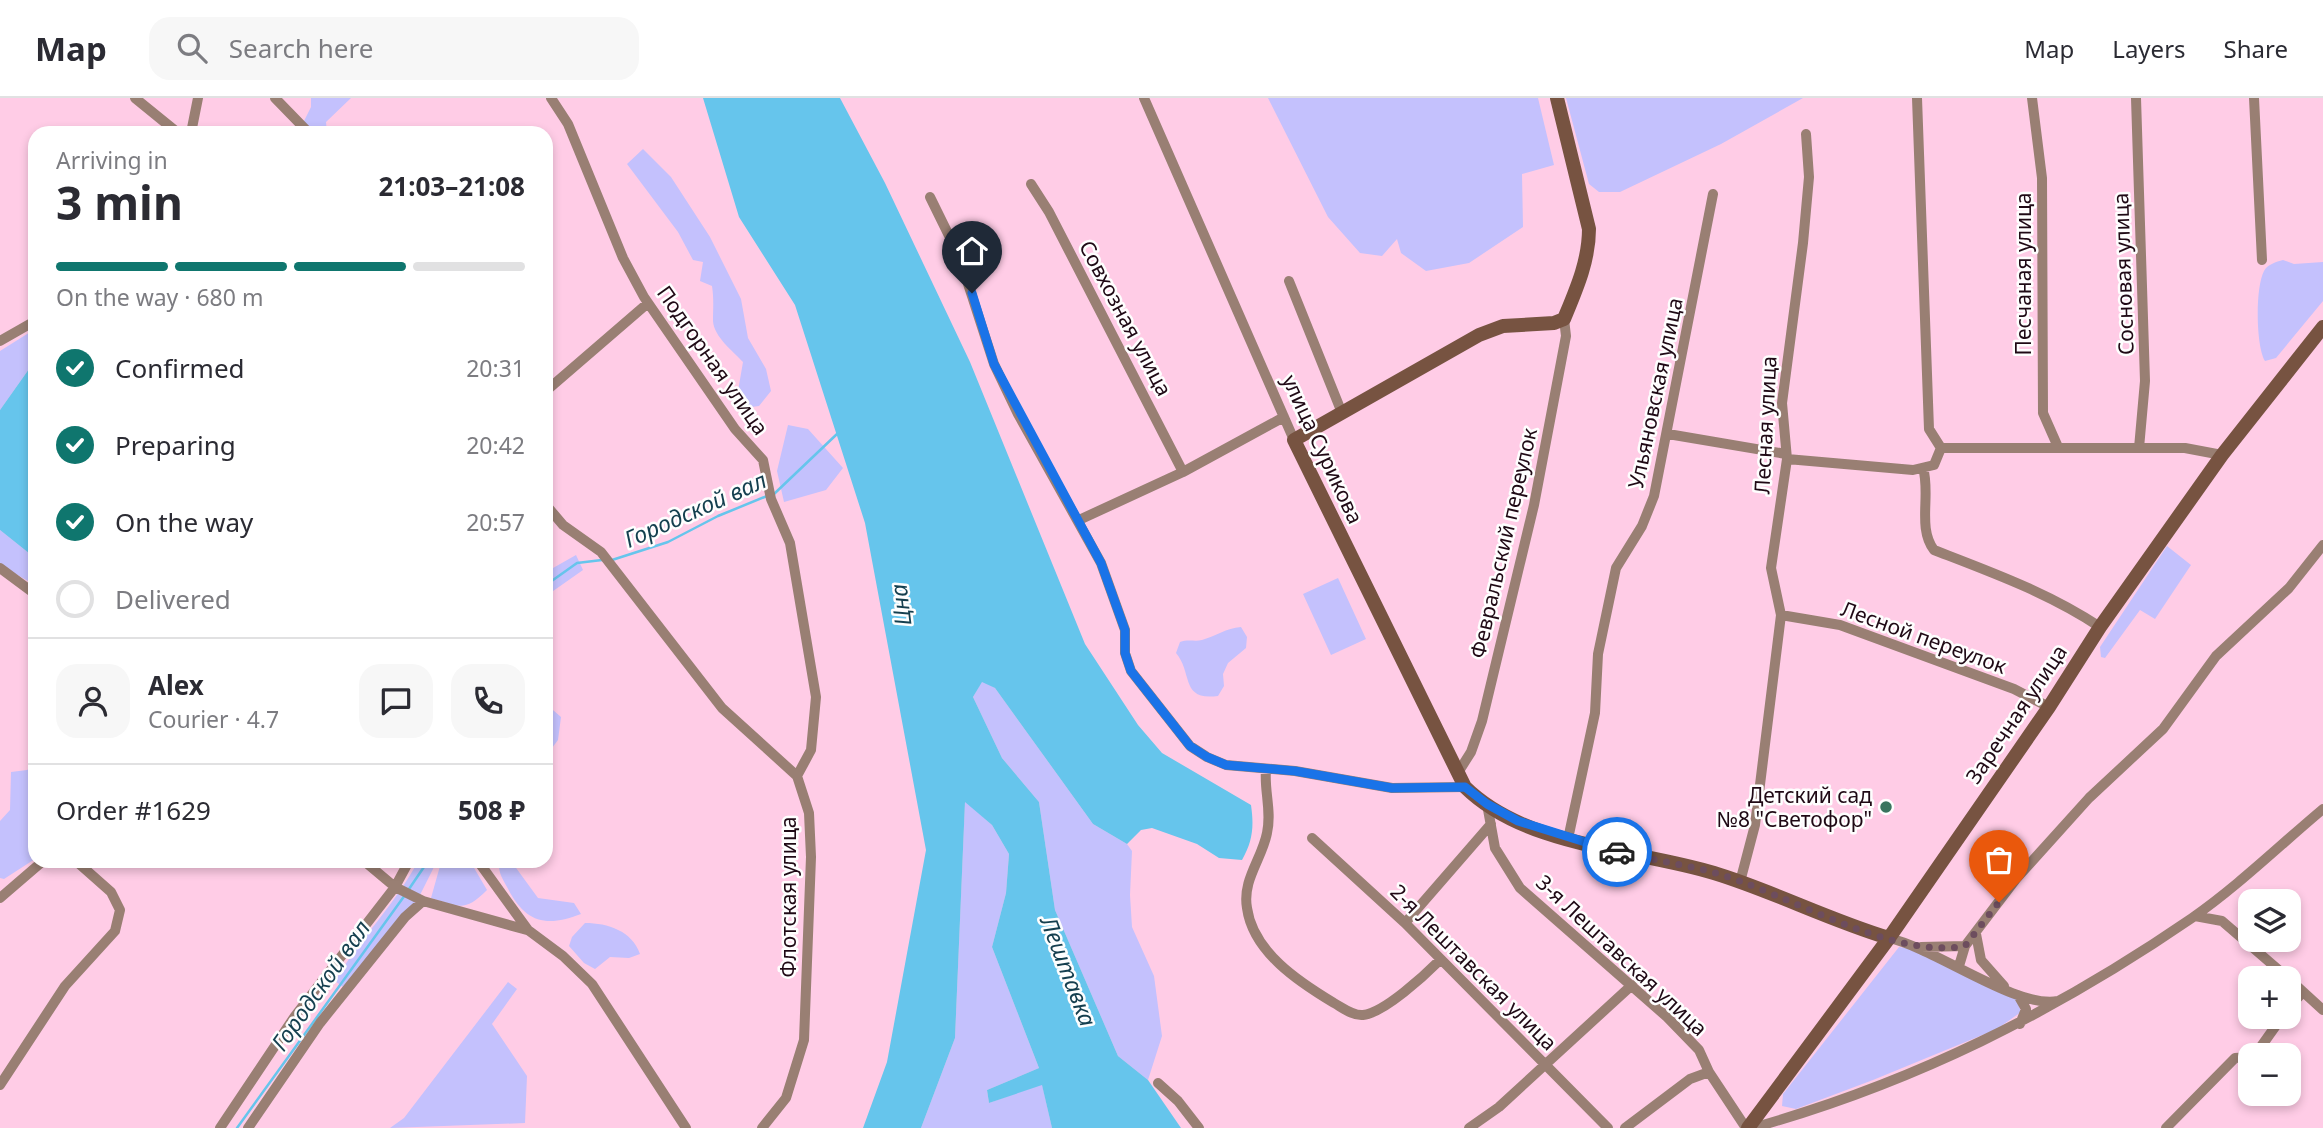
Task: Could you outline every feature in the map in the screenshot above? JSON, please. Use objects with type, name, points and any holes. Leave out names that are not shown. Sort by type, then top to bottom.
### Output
[{"type":"street","points":[[135,98],[169,126]]},
{"type":"street","points":[[192,126],[198,98]]},
{"type":"street","points":[[275,98],[302,126]]},
{"type":"street","name":"Подгорная улица","points":[[551,98],[568,124],[622,258],[648,303],[736,429],[763,460],[771,499],[790,543],[816,697],[811,750],[797,776]]},
{"type":"street","name":"улица Сурикова","points":[[1144,98],[1294,440],[1465,787]]},
{"type":"street","points":[[1294,440],[1479,335],[1503,326],[1554,323],[1564,319],[1580,280],[1589,247],[1589,229],[1557,98]]},
{"type":"street","points":[[1917,98],[1929,429],[1941,448]]},
{"type":"street","name":"Песчаная улица","points":[[2032,98],[2042,178],[2043,413],[2058,447]]},
{"type":"street","name":"Сосновая улица","points":[[2136,98],[2145,381],[2139,448]]},
{"type":"street","points":[[2254,98],[2262,260]]},
{"type":"street","name":"Лесная улица","points":[[1740,882],[1755,825],[1781,615],[1771,568],[1786,456],[1782,403],[1809,177],[1806,134]]},
{"type":"street","name":"Совхозная улица","points":[[1031,184],[1049,212],[1184,471]]},
{"type":"street","name":"Ульяновская улица","points":[[1568,839],[1595,713],[1598,654],[1616,568],[1654,496],[1713,194]]},
{"type":"street","points":[[930,197],[959,256],[994,364],[1018,414],[1079,520],[1116,600],[1125,630],[1125,653],[1131,671],[1190,746],[1226,765],[1295,771],[1392,788],[1465,787],[1487,804],[1518,821],[1568,839],[1713,872],[1888,938],[1921,947],[2018,995],[2040,1002],[2066,999]]},
{"type":"street","points":[[1289,281],[1342,413]]},
{"type":"street","points":[[553,385],[648,303]]},
{"type":"street","name":"Февральский переулок","points":[[1459,771],[1471,752],[1482,720],[1534,505],[1566,337],[1564,319]]},
{"type":"street","points":[[0,341],[28,325]]},
{"type":"street","name":"Заречная улица","points":[[1763,1107],[1888,938],[2049,706],[2100,626],[2222,455],[2323,327]]},
{"type":"street","points":[[1079,520],[1184,471],[1284,417]]},
{"type":"street","points":[[1668,434],[1786,456],[1923,468],[1934,465],[1941,448]]},
{"type":"street","points":[[1941,448],[2185,448],[2222,455]]},
{"type":"street","points":[[1923,468],[1927,482],[1927,540],[1934,550],[2002,576],[2077,611],[2100,626]]},
{"type":"street","name":"Флотская улица","points":[[553,513],[563,524],[603,554],[722,708],[797,776],[810,813],[811,858],[804,1040],[786,1098],[762,1128]]},
{"type":"street","points":[[1959,966],[1965,946],[2016,879],[2080,808],[2163,729],[2216,656],[2289,589],[2323,545]]},
{"type":"street","points":[[0,568],[28,589]]},
{"type":"street","name":"Лесной переулок","points":[[1781,615],[1840,625],[2014,689],[2049,706]]},
{"type":"street","points":[[1266,770],[1264,784],[1270,810],[1268,831],[1246,890],[1247,909],[1253,932],[1279,962],[1301,983],[1347,1010],[1366,1015],[1382,1007],[1440,960]]},
{"type":"street","name":"3-я Лештавская улица","points":[[1487,804],[1495,848],[1520,887],[1553,919],[1595,951],[1699,1050],[1709,1072],[1749,1128]]},
{"type":"street","points":[[1749,1128],[1844,1100],[2020,1024],[2066,999],[2194,916],[2323,809]]},
{"type":"street","points":[[1405,923],[1491,824]]},
{"type":"street","name":"2-я Лештавская улица","points":[[1312,838],[1405,923],[1607,1127]]},
{"type":"street","points":[[0,898],[35,868]]},
{"type":"street","points":[[0,1085],[65,986],[115,931],[120,910],[111,892],[84,868]]},
{"type":"street","points":[[373,868],[403,891],[423,901],[528,930]]},
{"type":"street","points":[[219,1128],[295,1016],[403,891],[408,868]]},
{"type":"street","points":[[483,868],[528,930],[592,984],[686,1128]]},
{"type":"street","points":[[248,1128],[320,1023],[405,917],[423,901]]},
{"type":"street","points":[[2194,916],[2222,921],[2274,966]]},
{"type":"street","points":[[1976,934],[1981,960],[2006,989]]},
{"type":"street","points":[[1921,947],[1965,946]]},
{"type":"street","points":[[1469,1128],[1499,1107],[1632,985]]},
{"type":"street","points":[[2303,992],[2322,1007]]},
{"type":"street","points":[[2018,995],[2026,1009],[2020,1024]]},
{"type":"street","points":[[2166,1128],[2227,1064],[2238,1057]]},
{"type":"street","points":[[1625,1128],[1690,1079],[1709,1072]]},
{"type":"street","points":[[1158,1083],[1178,1101],[1199,1128]]},
{"type":"street","points":[[1749,1128],[1763,1107],[1782,1120]]},
{"type":"shaded area","points":[[311,98],[351,98],[326,122],[326,126],[302,126],[311,107]]},
{"type":"shaded area","points":[[1268,98],[1538,98],[1554,165],[1522,174],[1523,227],[1469,263],[1426,271],[1401,253],[1397,239],[1382,256],[1360,253],[1328,217]]},
{"type":"shaded area","points":[[1566,98],[1803,98],[1721,144],[1620,192],[1599,192],[1589,184]]},
{"type":"shaded area","points":[[643,149],[671,177],[710,237],[741,299],[748,338],[766,369],[771,391],[759,406],[744,408],[738,391],[743,362],[714,327],[712,286],[700,281],[703,262],[693,260],[678,232],[627,164]]},
{"type":"shaded area","points":[[2283,260],[2294,264],[2323,262],[2323,301],[2276,358],[2265,361],[2258,331],[2259,290],[2264,271]]},
{"type":"shaded area","points":[[28,333],[28,370],[0,410],[0,351]]},
{"type":"shaded area","points":[[788,425],[808,429],[843,468],[826,490],[784,502],[777,471]]},
{"type":"shaded area","points":[[0,530],[28,552],[28,581],[0,565]]},
{"type":"shaded area","points":[[2167,546],[2191,565],[2155,619],[2140,610],[2105,658],[2101,657],[2100,647]]},
{"type":"shaded area","points":[[576,555],[583,570],[553,591],[553,568]]},
{"type":"shaded area","points":[[1338,578],[1366,639],[1331,655],[1303,594]]},
{"type":"shaded area","points":[[1241,627],[1247,637],[1246,648],[1228,663],[1223,674],[1224,686],[1218,696],[1206,696],[1192,690],[1176,653],[1180,642],[1202,640]]},
{"type":"shaded area","points":[[982,681],[995,688],[1093,824],[1127,844],[1132,851],[1132,927],[1154,976],[1162,1036],[1148,1080],[1118,1056],[1055,910],[1039,802],[1002,758],[973,697]]},
{"type":"shaded area","points":[[553,710],[561,717],[558,740],[553,747]]},
{"type":"shaded area","points":[[27,770],[28,864],[4,879],[0,878],[0,821],[10,810],[11,772]]},
{"type":"shaded area","points":[[965,801],[992,825],[1009,854],[1006,893],[992,947],[1039,1068],[987,1090],[989,1103],[1042,1084],[1052,1128],[921,1128],[955,1038]]},
{"type":"shaded area","points":[[414,868],[434,868],[418,899],[343,987],[335,981]]},
{"type":"shaded area","points":[[439,868],[474,868],[487,890],[473,902],[462,906],[431,898]]},
{"type":"shaded area","points":[[500,868],[516,868],[538,898],[574,903],[581,914],[557,921],[537,919],[529,915],[514,899]]},
{"type":"shaded area","points":[[585,923],[618,930],[631,939],[640,954],[629,958],[610,957],[595,969],[584,963],[569,946],[572,937]]},
{"type":"shaded area","points":[[1899,947],[1917,950],[2016,997],[2021,1012],[1997,1029],[1873,1080],[1796,1109],[1782,1106],[1783,1094]]},
{"type":"shaded area","points":[[508,982],[517,989],[492,1024],[527,1076],[525,1123],[390,1128],[404,1118]]},
{"type":"water","points":[[703,98],[840,98],[885,183],[970,362],[1085,644],[1138,725],[1162,753],[1251,805],[1252,833],[1242,860],[1219,858],[1197,844],[1152,828],[1141,830],[1127,844],[1093,824],[995,688],[982,682],[973,697],[1002,758],[1039,802],[1055,910],[1118,1056],[1148,1080],[1181,1128],[1052,1128],[1042,1085],[989,1103],[987,1090],[1039,1068],[992,947],[1006,893],[1009,854],[992,825],[965,802],[955,1038],[921,1128],[863,1128],[887,1062],[926,850],[865,523],[795,305],[739,217]]},
{"type":"water","points":[[28,370],[28,552],[0,530],[0,410]]},
{"type":"waterway","name":"Городской вал","points":[[774,494],[837,434]]},
{"type":"waterway","name":"Городской вал","points":[[612,560],[668,542],[718,516],[767,496]]},
{"type":"waterway","name":"Городской вал","points":[[553,580],[577,563],[602,560]]},
{"type":"waterway","name":"Городской вал","points":[[409,889],[423,868]]},
{"type":"waterway","name":"Городской вал","points":[[237,1128],[405,895]]},
{"type":"way so far","points":[[1617,852],[1713,872],[1880,936],[1921,947],[1965,946],[1999,902]]},
{"type":"place","name":"Детский сад №8 \"Светофор\"","points":[[1886,807]]},
{"type":"route","points":[[972,293],[994,364],[1018,414],[1101,563],[1125,630],[1125,653],[1131,671],[1190,746],[1226,765],[1295,771],[1392,788],[1465,787],[1487,804],[1518,821],[1568,839],[1617,852]]},
{"type":"water label","name":"Цна","points":[[900,605]]},
{"type":"water label","name":"Лештавка","points":[[1069,971]]}]
